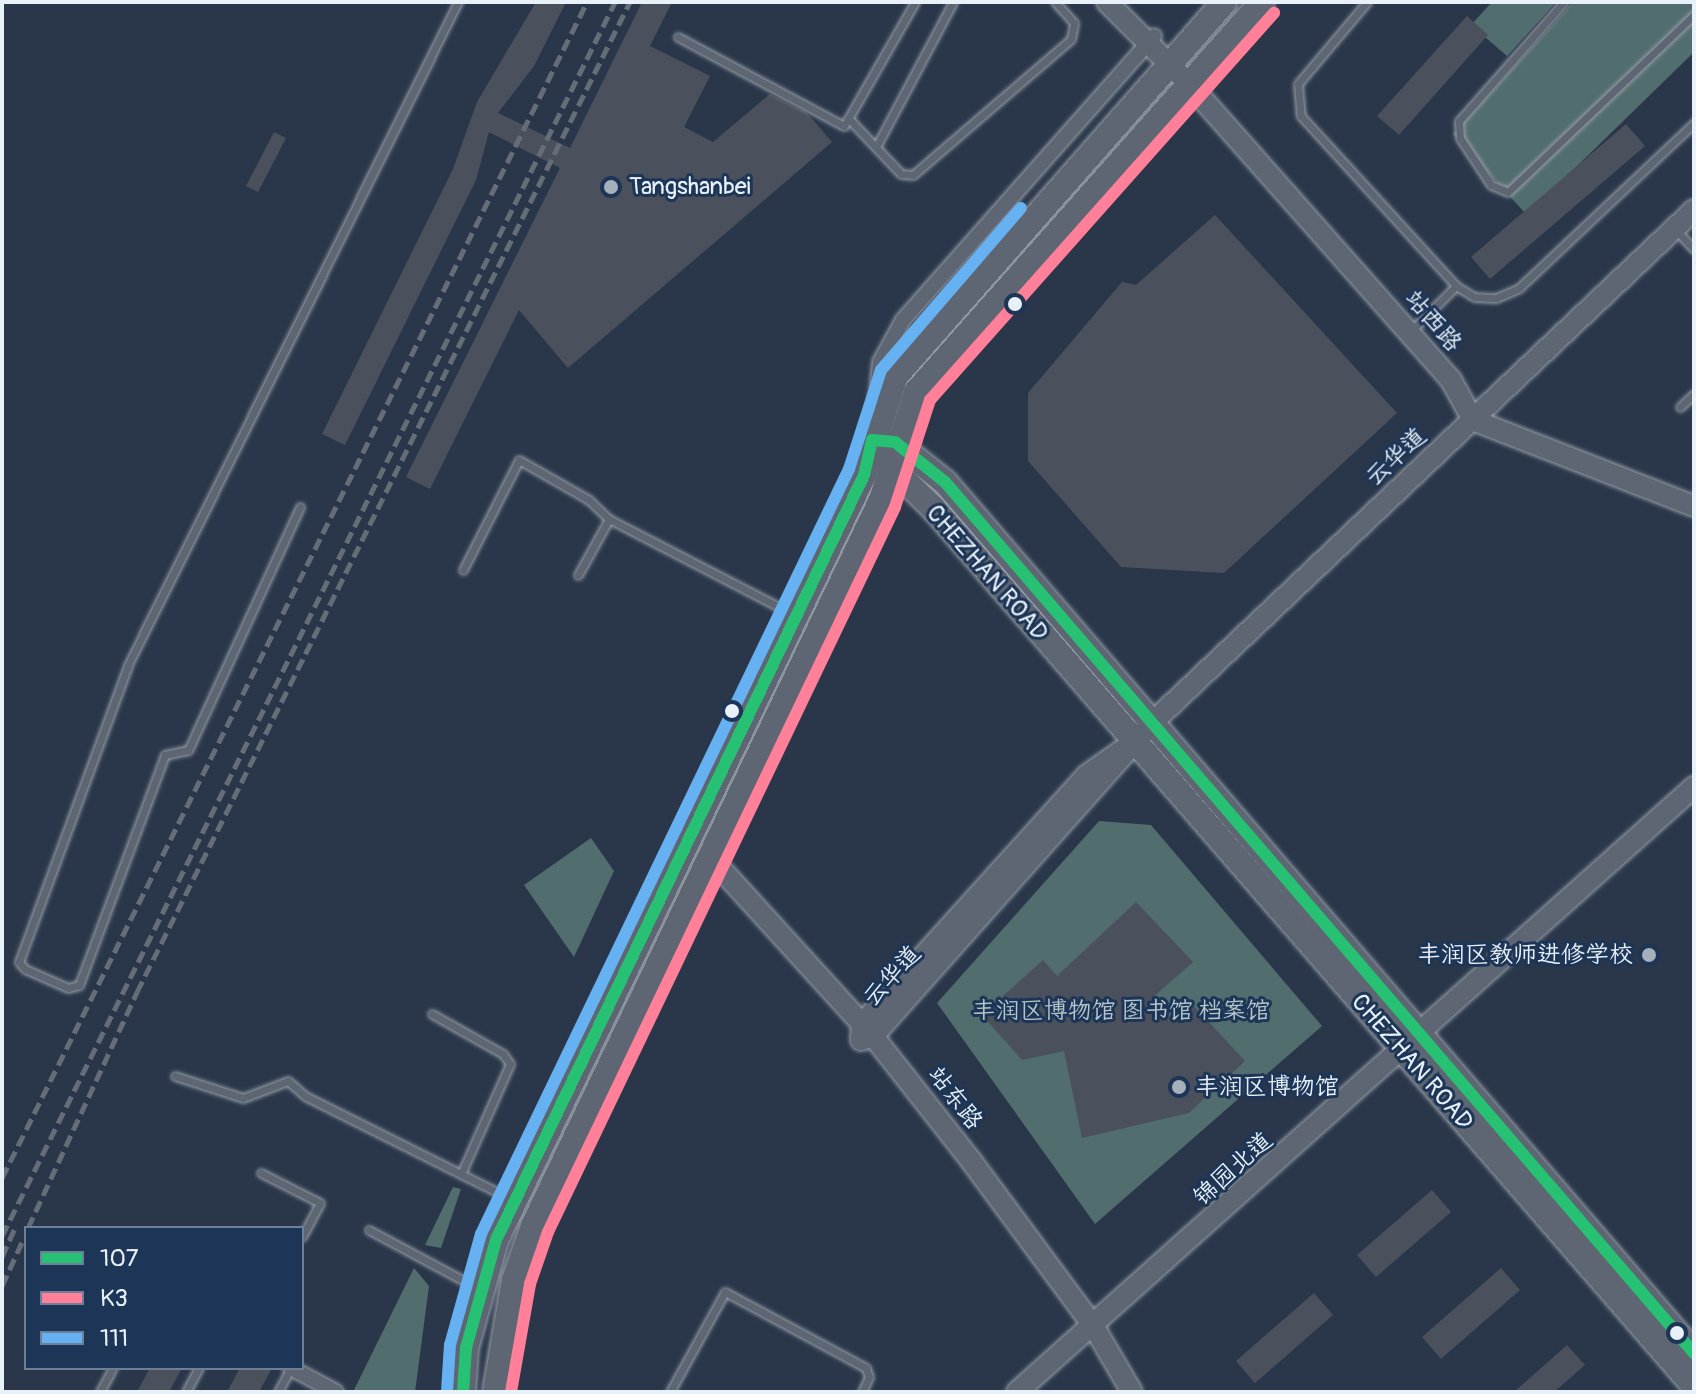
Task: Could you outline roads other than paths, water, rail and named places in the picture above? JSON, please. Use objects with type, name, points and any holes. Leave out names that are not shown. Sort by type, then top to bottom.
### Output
[{"type":"main road","points":[[495,1392],[514,1280],[533,1226],[703,873],[890,471],[884,441],[896,376],[1224,2]]},
{"type":"main road","points":[[463,1392],[479,1289],[513,1200],[864,475],[916,392],[1262,2]]},
{"type":"main road","name":"CHEZHAN ROAD","points":[[884,441],[945,482],[1152,723],[1412,1045],[1694,1386]]},
{"type":"main road","name":"CHEZHAN ROAD","points":[[890,471],[934,509],[1134,742],[1694,1353]]},
{"type":"main road","points":[[664,888],[703,873]]},
{"type":"street","name":"站西路","points":[[1107,2],[1172,63],[1451,380],[1473,420]]},
{"type":"street","name":"站西路","points":[[1123,2],[1150,41]]},
{"type":"street","points":[[884,441],[880,362],[903,320],[1150,41]]},
{"type":"street","name":"云华道","points":[[865,1033],[1152,723],[1694,210]]},
{"type":"street","points":[[1473,420],[1694,506]]},
{"type":"street","name":"锦园北道","points":[[1017,1392],[1089,1332],[1412,1045],[1694,787]]},
{"type":"street","name":"站东路","points":[[703,873],[865,1033],[1132,1392]]},
{"type":"street","name":"站东路","points":[[1089,1332],[1116,1392]]},
{"type":"street","points":[[295,1370],[336,1392]]},
{"type":"lane","points":[[300,507],[188,750],[165,755],[79,985],[68,988],[25,969],[19,962],[24,947],[128,665],[458,2]]},
{"type":"lane","points":[[678,37],[811,104],[836,127],[850,120],[915,2]]},
{"type":"lane","points":[[876,147],[953,2]]},
{"type":"lane","points":[[850,120],[901,174],[913,175],[1071,39],[1074,23],[1055,2]]},
{"type":"lane","points":[[1367,2],[1298,84],[1301,116],[1456,286],[1474,297],[1496,298],[1519,288],[1694,123]]},
{"type":"lane","points":[[1564,2],[1459,121],[1460,138],[1491,185],[1508,192],[1694,15]]},
{"type":"lane","points":[[1674,229],[1694,249]]},
{"type":"lane","points":[[1409,333],[1456,286]]},
{"type":"lane","points":[[1680,407],[1694,394]]},
{"type":"lane","points":[[463,570],[519,460],[589,500],[609,519],[796,616]]},
{"type":"lane","points":[[578,575],[609,519]]},
{"type":"lane","points":[[432,1014],[503,1054],[510,1064],[461,1174]]},
{"type":"lane","points":[[175,1076],[243,1098],[288,1081],[305,1096],[513,1200]]},
{"type":"lane","points":[[261,1173],[320,1203],[304,1233]]},
{"type":"lane","points":[[369,1230],[479,1289]]},
{"type":"lane","points":[[670,1392],[725,1292],[866,1368],[869,1377],[862,1392]]},
{"type":"lane","points":[[100,1392],[112,1370]]},
{"type":"lane","points":[[186,1392],[198,1370]]},
{"type":"lane","points":[[278,1392],[290,1370]]},
{"type":"railway","points":[[2,1178],[587,2]]},
{"type":"railway","points":[[2,1236],[615,2]]},
{"type":"railway","points":[[29,1226],[137,992],[630,2]]},
{"type":"railway","points":[[2,1257],[16,1226]]},
{"type":"railway","points":[[2,1286],[23,1240]]},
{"type":"place","name":"Tangshanbei","points":[[611,187]]},
{"type":"place","name":"丰润区教师进修学校","points":[[1649,955]]},
{"type":"place","name":"丰润区博物馆","points":[[1179,1087]]},
{"type":"park label","name":"丰润区博物馆 图书馆 档案馆","points":[[1121,1011]]}]
